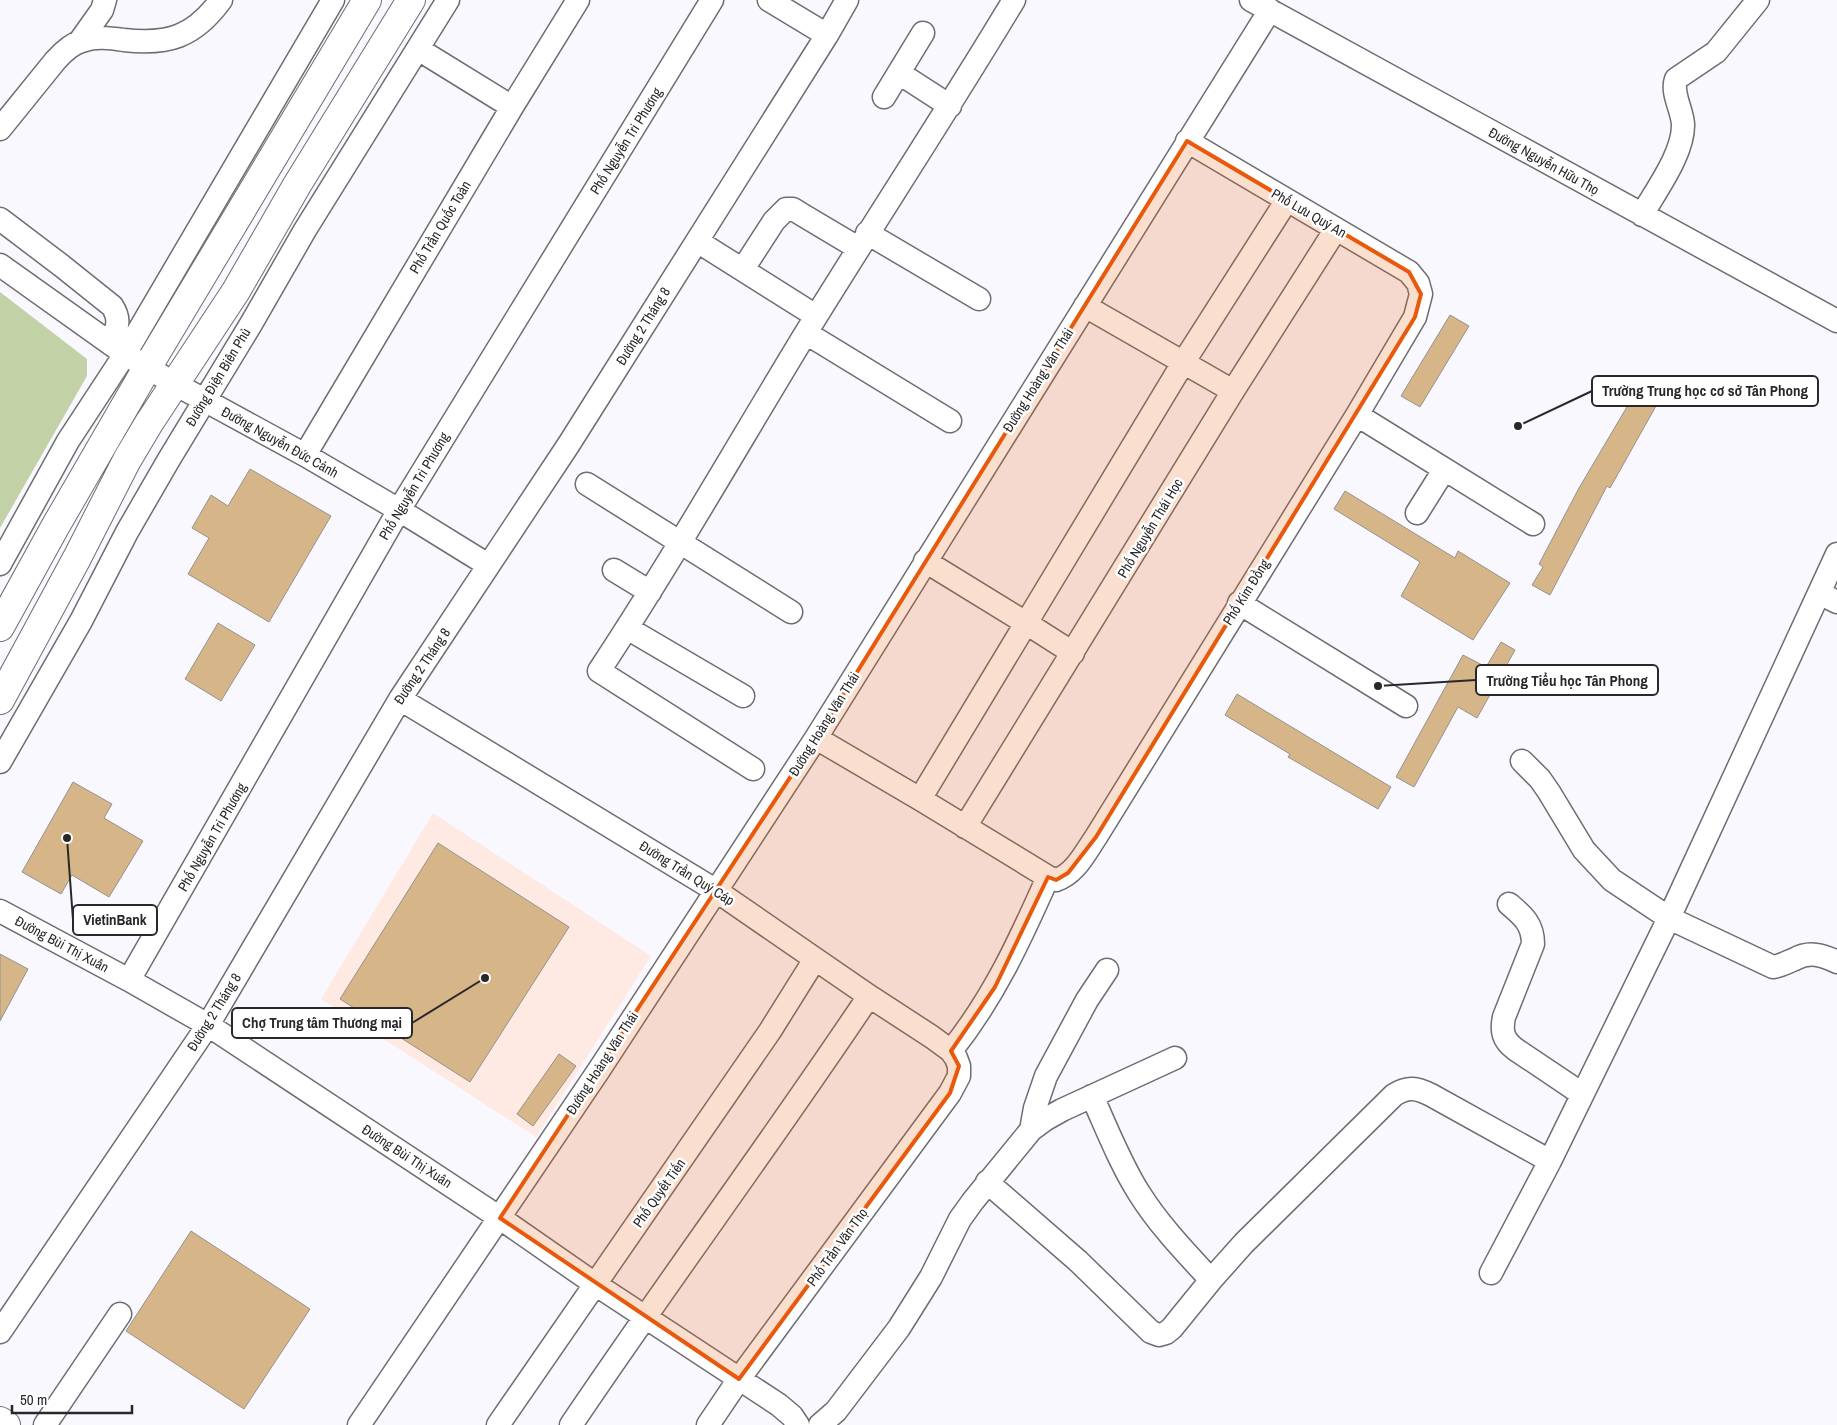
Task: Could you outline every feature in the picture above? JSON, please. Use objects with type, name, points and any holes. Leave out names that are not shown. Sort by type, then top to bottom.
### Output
[{"type":"main road","points":[[0,627],[54,527],[147,368],[367,0]]},
{"type":"main road","points":[[0,700],[149,423],[236,291],[297,184],[411,0]]},
{"type":"main road","points":[[0,1421],[6,1425]]},
{"type":"street","points":[[0,129],[62,54],[80,41],[102,10],[105,0]]},
{"type":"street","points":[[80,41],[102,38],[162,41],[174,38],[200,24],[221,0]]},
{"type":"street","points":[[0,564],[118,349],[333,0]]},
{"type":"street","name":"Đường Điện Biên Phủ","points":[[0,762],[81,621],[127,532],[204,400],[251,324],[305,230],[448,0]]},
{"type":"street","name":"Phố Trần Quốc Toản","points":[[305,455],[512,107],[578,0]]},
{"type":"street","name":"Phố Nguyễn Tri Phương","points":[[129,980],[399,510],[712,0]]},
{"type":"street","points":[[769,0],[827,35]]},
{"type":"street","name":"Đường 2 Tháng 8","points":[[0,1332],[208,1025],[400,699],[569,444],[827,35],[847,0]]},
{"type":"street","points":[[752,769],[599,671],[650,592],[811,325],[950,106],[1014,0]]},
{"type":"street","points":[[1642,215],[1671,163],[1682,137],[1683,124],[1674,89],[1676,79],[1716,52],[1758,0]]},
{"type":"street","name":"Đường Nguyễn Hữu Thọ","points":[[1257,3],[1837,321]]},
{"type":"street","name":"Đường Hoàng Văn Thái","points":[[359,1425],[500,1218],[816,738],[1187,141],[1257,3]]},
{"type":"street","points":[[884,97],[923,33]]},
{"type":"street","points":[[418,49],[512,107]]},
{"type":"street","points":[[899,73],[950,106]]},
{"type":"street","name":"Phố Lưu Quý An","points":[[1187,141],[1409,272],[1418,283],[1421,294]]},
{"type":"street","points":[[920,799],[1183,363],[1287,200]]},
{"type":"street","points":[[743,269],[774,221],[786,209],[793,209],[863,241],[980,300]]},
{"type":"street","points":[[0,219],[112,306],[117,314],[118,349]]},
{"type":"street","name":"Phố Nguyễn Thái Học","points":[[965,827],[1233,391],[1336,229]]},
{"type":"street","points":[[697,241],[743,269],[811,325],[950,421]]},
{"type":"street","name":"Đường Nguyễn Đức Cảnh","points":[[0,265],[147,368],[305,455],[488,565]]},
{"type":"street","name":"Phố Kim Đồng","points":[[1052,878],[1062,878],[1076,865],[1096,837],[1357,415],[1415,317],[1421,294]]},
{"type":"street","points":[[1085,306],[1233,391]]},
{"type":"street","points":[[1357,415],[1533,524]]},
{"type":"street","points":[[1418,513],[1444,470]]},
{"type":"street","points":[[587,484],[790,612]]},
{"type":"street","points":[[1491,1273],[1550,1161],[1828,597],[1837,554]]},
{"type":"street","points":[[925,562],[1072,653]]},
{"type":"street","points":[[614,570],[650,592]]},
{"type":"street","points":[[1239,603],[1406,706]]},
{"type":"street","points":[[627,628],[743,696]]},
{"type":"street","name":"Đường Trần Quý Cáp","points":[[400,699],[716,890],[868,996],[932,1037],[955,1059]]},
{"type":"street","points":[[816,738],[1052,878],[996,987],[967,1031],[955,1059]]},
{"type":"street","points":[[1522,761],[1550,792],[1584,850],[1598,867],[1612,880],[1669,918],[1772,967],[1783,965],[1797,957],[1806,955],[1821,956],[1837,962]]},
{"type":"street","points":[[1509,904],[1530,924],[1533,944],[1504,1017],[1502,1028],[1504,1037],[1508,1044],[1582,1094]]},
{"type":"street","name":"Đường Bùi Thị Xuân","points":[[0,911],[208,1025],[500,1218],[644,1317],[779,1405],[792,1416],[798,1425]]},
{"type":"street","name":"Phố Quyết Tiến","points":[[498,1425],[770,1031],[815,959]]},
{"type":"street","points":[[1031,1130],[1035,1108],[1046,1076],[1087,1000],[1107,970]]},
{"type":"street","points":[[571,1425],[644,1317],[804,1092],[868,996]]},
{"type":"street","points":[[820,1425],[836,1411],[900,1328],[931,1278],[960,1219],[1031,1130],[1054,1114],[1175,1058]]},
{"type":"street","name":"Phố Trần Văn Thọ","points":[[708,1425],[739,1379],[950,1094],[959,1076],[955,1059]]},
{"type":"street","points":[[988,1182],[1078,1261],[1151,1332],[1159,1335],[1166,1333],[1172,1328],[1244,1243],[1394,1095],[1402,1090],[1415,1088],[1431,1095],[1550,1161]]},
{"type":"street","points":[[1092,1096],[1139,1193],[1156,1216],[1211,1280]]},
{"type":"street","points":[[45,1425],[120,1314]]},
{"type":"highlighted area","points":[[1187,141],[1409,272],[1421,294],[1415,317],[1096,837],[1068,873],[1056,880],[1048,877],[995,987],[951,1051],[959,1066],[950,1093],[739,1379],[500,1218],[816,738]]},
{"type":"shaded area","points":[[433,813],[651,956],[536,1137],[321,999]]},
{"type":"green space","points":[[0,292],[87,359],[87,376],[0,528]]},
{"type":"building","points":[[1450,315],[1469,326],[1420,407],[1401,396]]},
{"type":"building","points":[[1644,378],[1665,390],[1610,488],[1607,486],[1550,595],[1532,585],[1543,567],[1539,564],[1579,488]]},
{"type":"building","points":[[250,469],[331,516],[269,622],[188,574],[209,538],[192,528],[211,495],[228,506]]},
{"type":"building","points":[[1345,491],[1455,558],[1458,551],[1510,583],[1473,640],[1401,596],[1420,562],[1334,509]]},
{"type":"building","points":[[218,623],[255,645],[221,701],[185,679]]},
{"type":"building","points":[[1501,642],[1515,650],[1477,718],[1458,707],[1414,787],[1396,777],[1463,655],[1486,667]]},
{"type":"building","points":[[1237,694],[1391,787],[1378,809],[1288,757],[1290,754],[1225,715]]},
{"type":"building","points":[[73,782],[112,804],[104,818],[143,841],[109,897],[72,875],[61,894],[22,872]]},
{"type":"building","points":[[438,843],[569,927],[470,1082],[340,999]]},
{"type":"building","points":[[0,954],[28,969],[0,1021]]},
{"type":"building","points":[[559,1054],[576,1066],[533,1126],[517,1114]]},
{"type":"building","points":[[191,1231],[310,1309],[244,1409],[126,1331]]},
{"type":"place","name":"Trường Trung học cơ sở Tân Phong","points":[[1518,426]]},
{"type":"place","name":"Trường Tiểu học Tân Phong","points":[[1378,686]]},
{"type":"place","name":"VietinBank","points":[[67,838]]},
{"type":"place","name":"Chợ Trung tâm Thương mại","points":[[485,978]]}]
